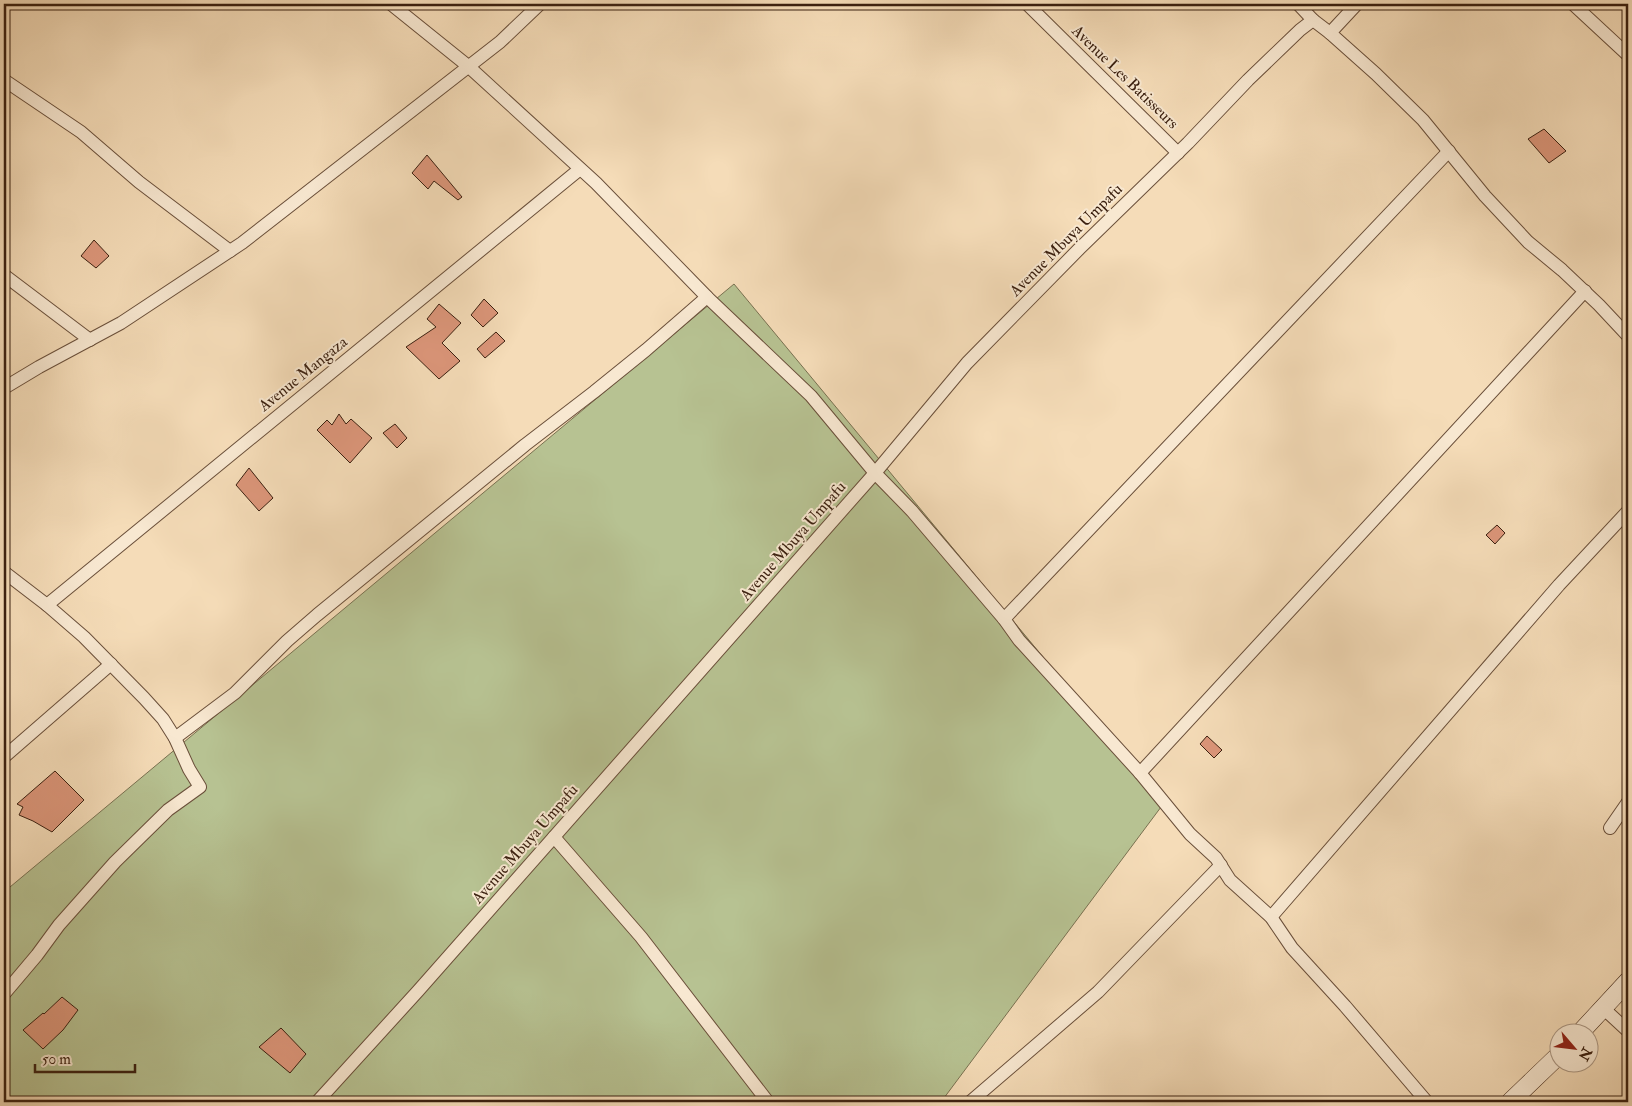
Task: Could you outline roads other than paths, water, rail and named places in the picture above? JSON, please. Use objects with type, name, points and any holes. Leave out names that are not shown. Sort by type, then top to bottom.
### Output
[{"type":"street","points":[[391,4],[468,66],[580,169],[707,297],[811,396],[875,473],[912,511],[1026,647],[1140,773],[1190,834],[1216,858],[1230,880],[1271,917],[1292,948],[1345,1006],[1427,1102]]},
{"type":"street","points":[[4,388],[122,323],[242,243],[500,42],[540,4]]},
{"type":"street","name":"Avenue Les Batisseurs","points":[[1027,4],[1178,153]]},
{"type":"street","points":[[1298,4],[1376,74],[1423,120],[1485,196],[1528,242],[1585,291],[1628,336]]},
{"type":"street","points":[[1330,32],[1356,4]]},
{"type":"street","points":[[1574,4],[1628,55]]},
{"type":"street","name":"Avenue Mbuya Umpafu","points":[[318,1102],[875,473],[966,363],[1178,153],[1248,80],[1300,30],[1314,20]]},
{"type":"street","points":[[4,80],[81,132],[139,182],[230,251]]},
{"type":"street","points":[[1004,619],[1449,152]]},
{"type":"street","name":"Avenue Mangaza","points":[[48,605],[580,169]]},
{"type":"street","points":[[4,275],[90,340]]},
{"type":"street","points":[[1140,773],[1585,291]]},
{"type":"street","points":[[175,738],[235,693],[287,641],[317,615],[594,392],[707,297]]},
{"type":"street","points":[[1271,917],[1558,585],[1628,511]]},
{"type":"street","points":[[4,572],[48,605],[84,637],[163,719],[200,787],[168,810],[115,862],[59,925],[4,994]]},
{"type":"street","points":[[4,757],[111,664]]},
{"type":"street","points":[[1610,828],[1628,802]]},
{"type":"street","points":[[554,837],[641,937],[768,1102]]},
{"type":"street","points":[[970,1102],[1098,992],[1221,866]]},
{"type":"street","points":[[1588,1024],[1628,981]]},
{"type":"street","points":[[1603,1008],[1628,1031]]},
{"type":"street","points":[[1510,1102],[1550,1064]]}]
